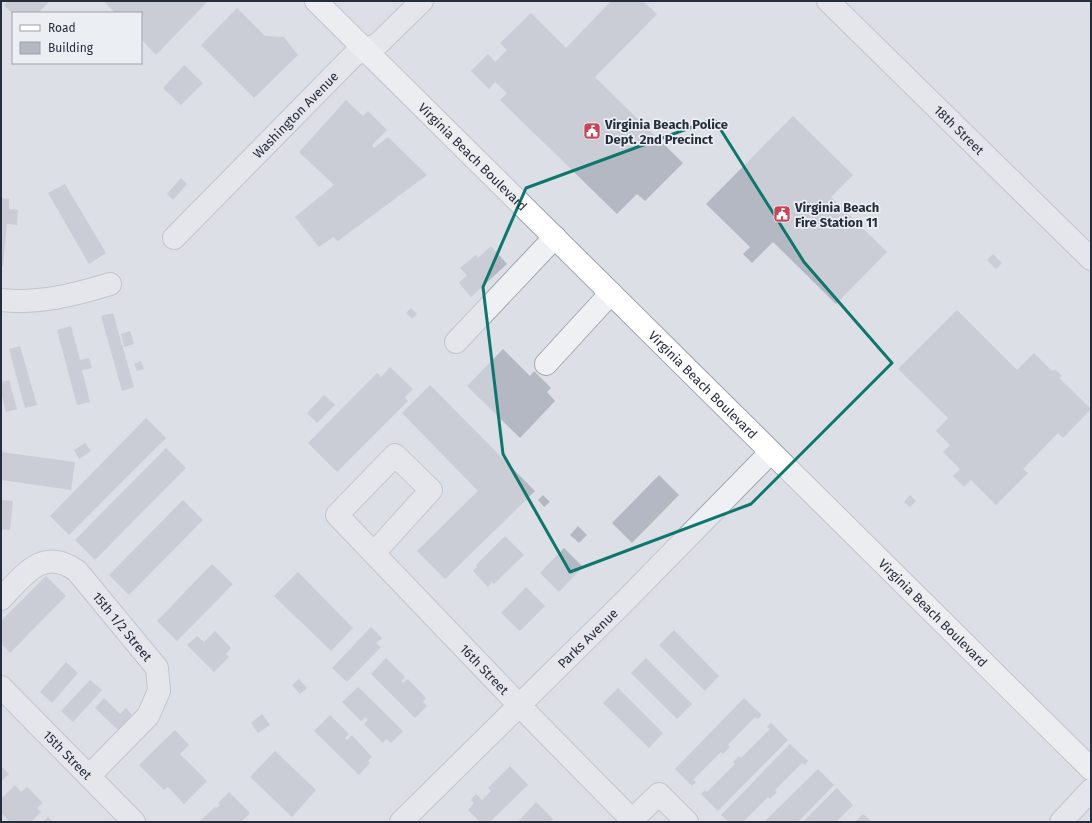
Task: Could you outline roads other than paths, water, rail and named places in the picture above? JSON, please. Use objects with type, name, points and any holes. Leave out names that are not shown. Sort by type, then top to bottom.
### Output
[{"type":"main road","name":"Virginia Beach Boulevard","points":[[316,1],[1091,769]]},
{"type":"street","name":"Washington Avenue","points":[[174,238],[354,55],[364,49],[378,44],[422,1]]},
{"type":"street","name":"18th Street","points":[[828,1],[1091,259]]},
{"type":"street","points":[[456,342],[555,237]]},
{"type":"street","points":[[1,300],[46,300],[79,294],[110,284]]},
{"type":"street","points":[[546,364],[611,293]]},
{"type":"street","name":"Parks Avenue","points":[[401,822],[624,602],[771,452]]},
{"type":"street","name":"16th Street","points":[[374,553],[431,490],[395,455],[337,515],[519,705],[633,821]]},
{"type":"street","name":"15th 1/2 Street","points":[[1,599],[32,567],[45,562],[59,561],[77,571],[157,668],[159,691],[148,716],[89,776]]},
{"type":"street","name":"15th Street","points":[[1,687],[134,822]]},
{"type":"street","points":[[1060,822],[1091,790]]},
{"type":"street","points":[[633,821],[659,794],[687,822]]},
{"type":"place","name":"Virginia Beach Police Dept. 2nd Precinct","points":[[592,131]]},
{"type":"place","name":"Virginia Beach Fire Station 11","points":[[782,214]]}]
